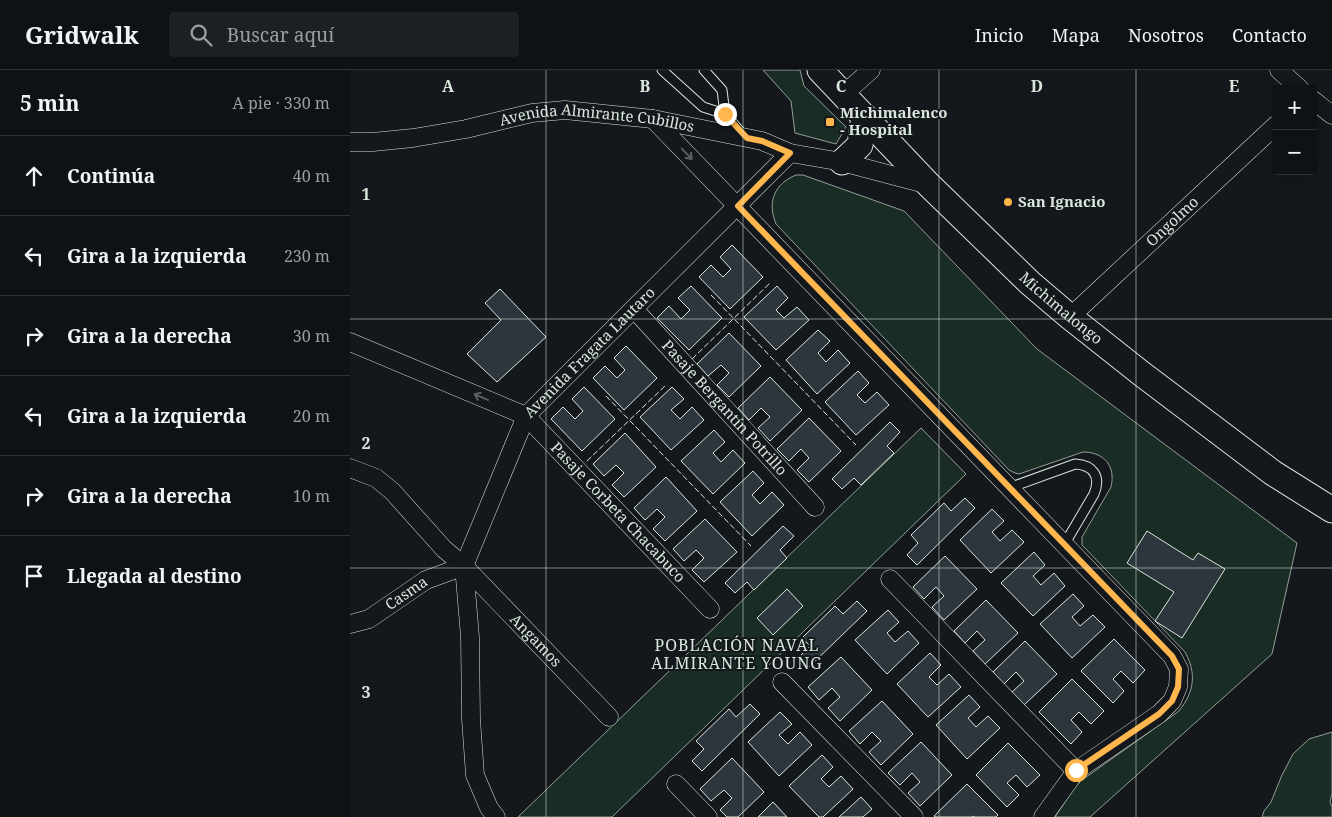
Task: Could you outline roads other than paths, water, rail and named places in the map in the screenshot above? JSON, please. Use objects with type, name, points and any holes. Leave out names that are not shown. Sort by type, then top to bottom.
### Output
[{"type":"main road","name":"Michimalongo","points":[[820,70],[929,185],[1030,283],[1142,374],[1273,473],[1332,510]]},
{"type":"main road","points":[[842,162],[860,145],[864,116]]},
{"type":"street","points":[[844,94],[871,70]]},
{"type":"street","points":[[1279,70],[1296,85]]},
{"type":"street","points":[[1317,103],[1332,115]]},
{"type":"street","name":"Avenida Almirante Cubillos","points":[[350,142],[413,138],[532,113],[565,110],[653,119],[762,141],[790,153],[842,162],[929,185]]},
{"type":"street","points":[[653,119],[1172,656],[1179,669],[1178,687],[1172,701],[1159,714],[1076,770],[1043,817]]},
{"type":"street","name":"Ongolmo","points":[[1070,317],[1272,129]]},
{"type":"street","name":"Avenida Fragata Lautaro","points":[[496,817],[489,808],[475,775],[470,719],[470,637],[464,566],[526,416],[790,153]]},
{"type":"street","name":"Pasaje Bergantín Potrillo","points":[[634,309],[815,506]]},
{"type":"street","points":[[350,342],[526,416]]},
{"type":"street","name":"Pasaje Corbeta Chacabuco","points":[[526,416],[710,609]]},
{"type":"street","name":"Angamos","points":[[350,468],[376,478],[392,491],[444,550],[464,566],[609,717]]},
{"type":"street","name":"Casma","points":[[350,624],[369,619],[426,580],[464,566]]},
{"type":"street","points":[[890,579],[1076,770]]},
{"type":"street","points":[[782,682],[914,817]]},
{"type":"street","points":[[676,784],[708,817]]},
{"type":"lane","points":[[662,70],[703,107],[725,114],[747,138]]},
{"type":"lane","points":[[704,70],[722,90],[725,114]]},
{"type":"lane","points":[[1009,488],[1076,464],[1089,467],[1094,472],[1097,487],[1064,545]]},
{"type":"place","name":"Michimalenco - Hospital","points":[[830,122]]},
{"type":"place","name":"San Ignacio","points":[[1008,202]]},
{"type":"district","name":"POBLACIÓN NAVAL ALMIRANTE YOUNG","points":[[737,654]]}]
